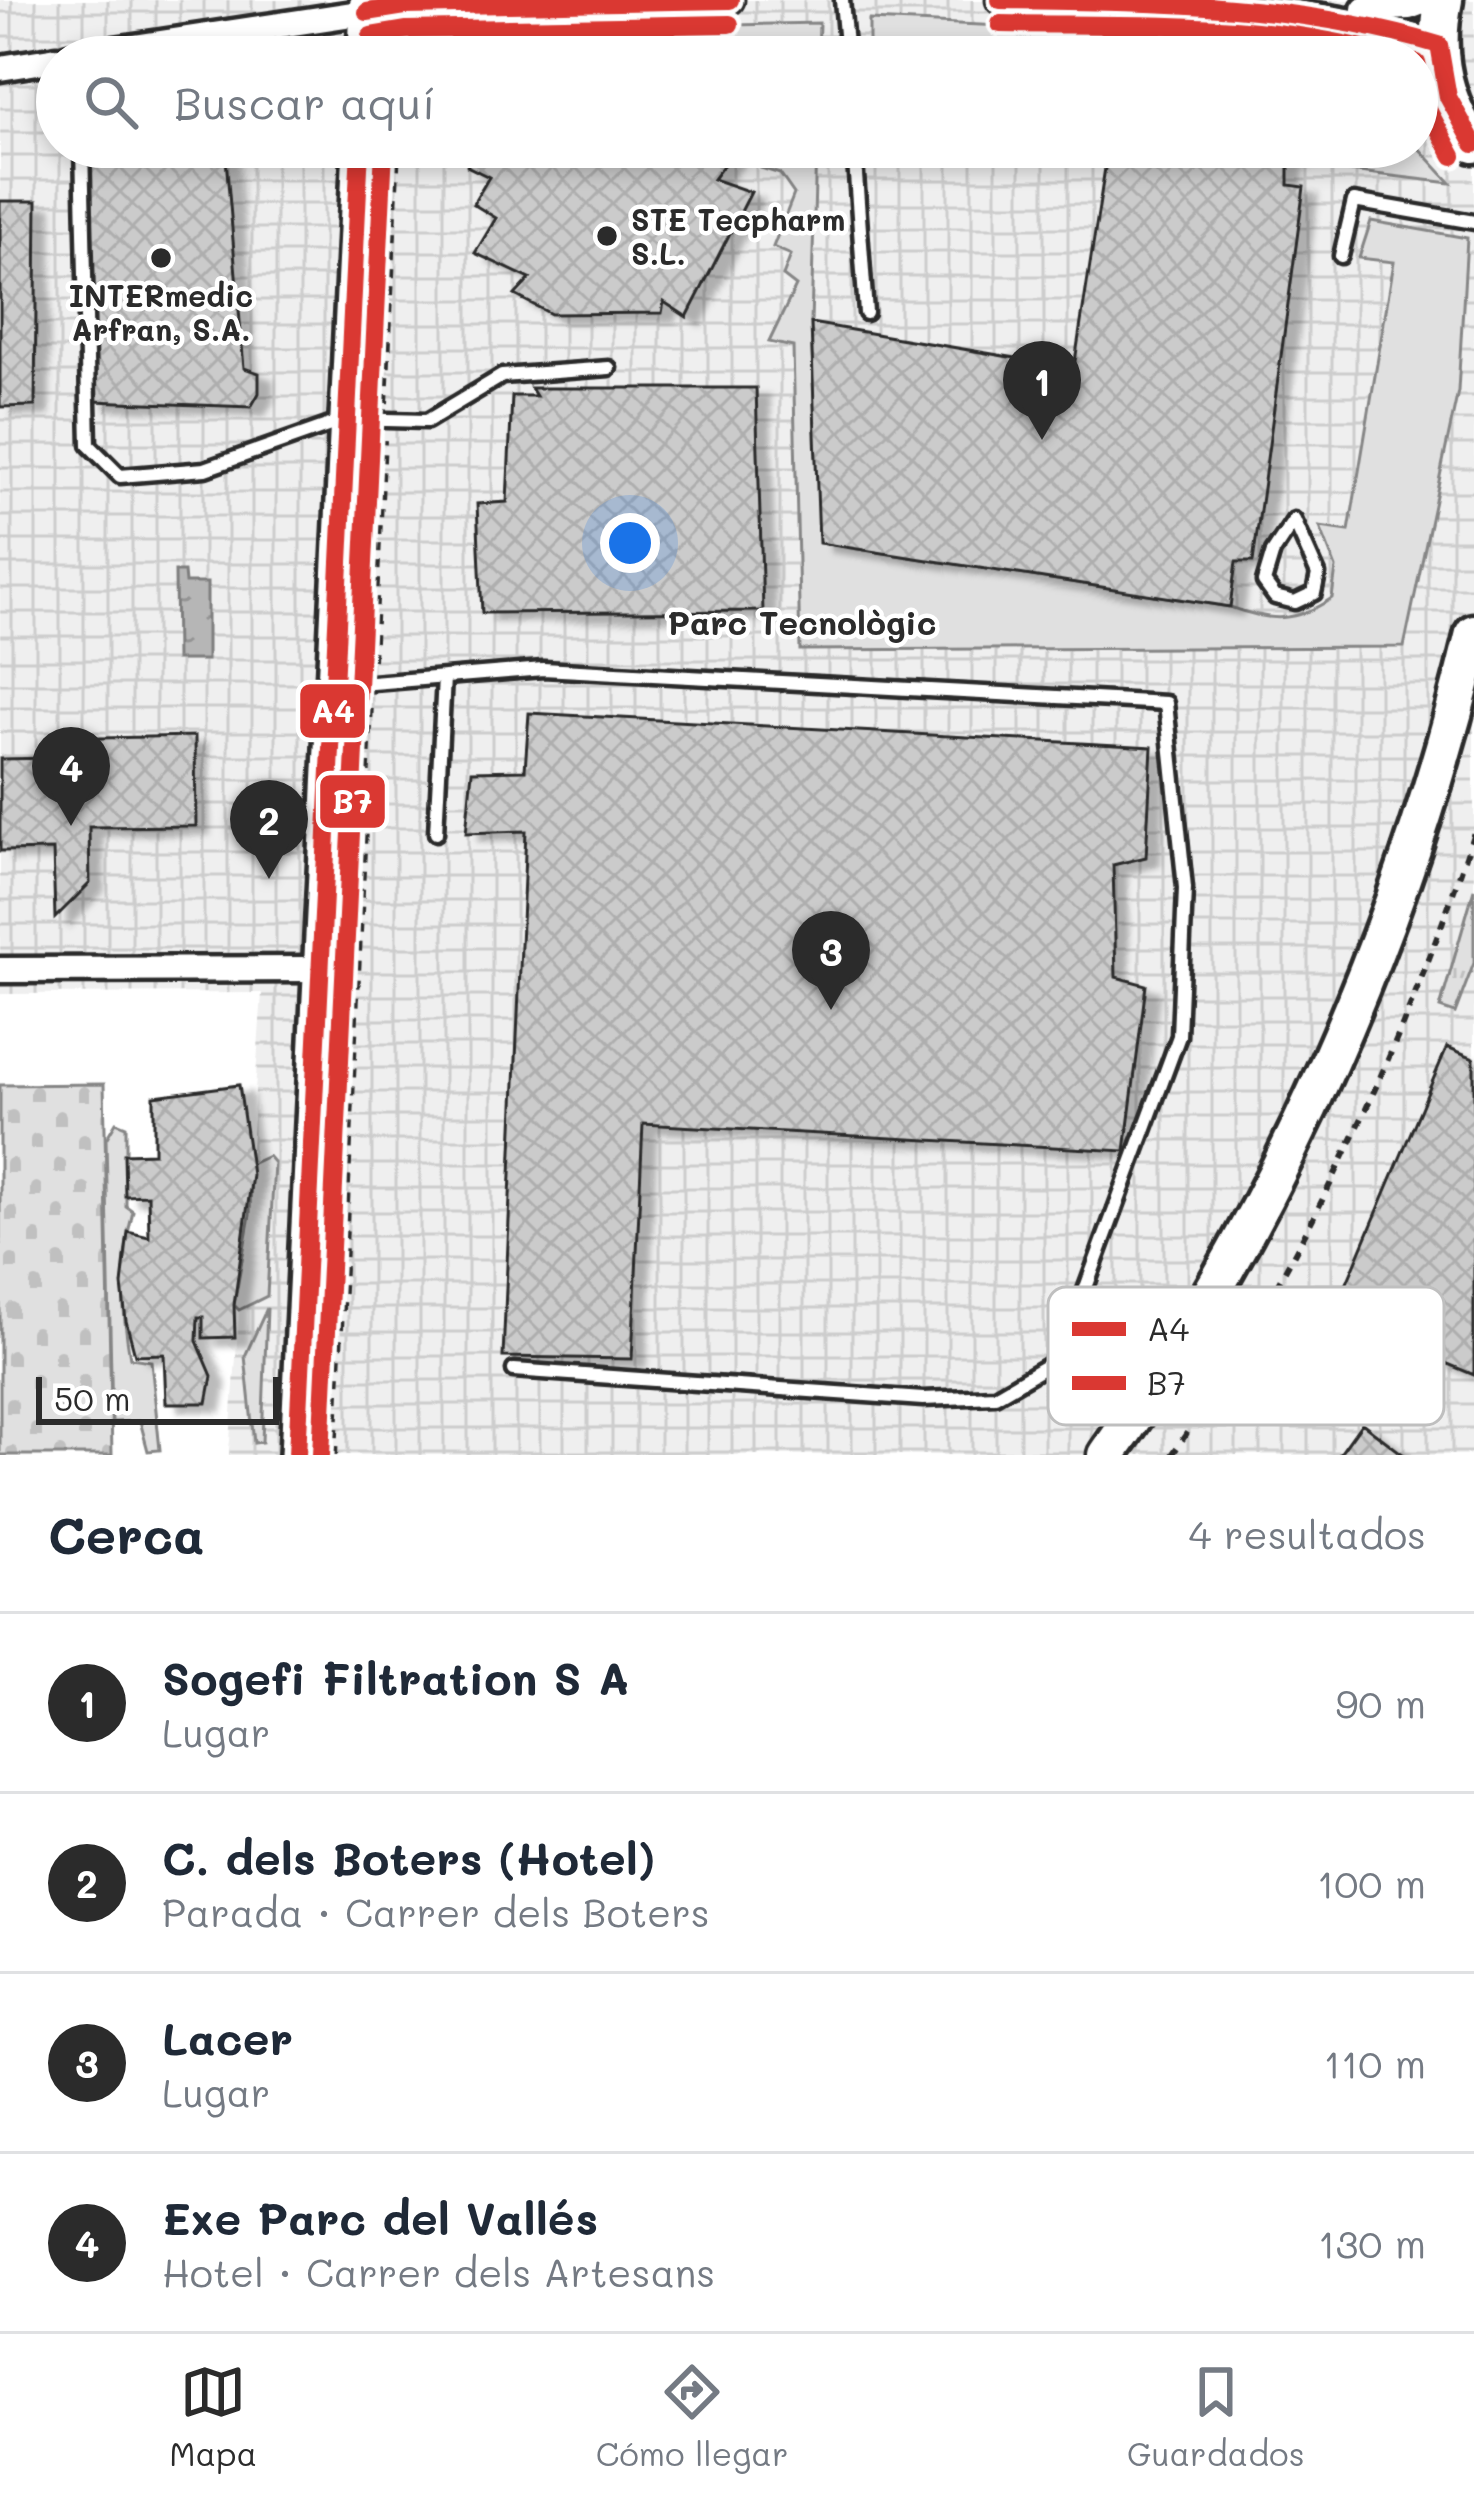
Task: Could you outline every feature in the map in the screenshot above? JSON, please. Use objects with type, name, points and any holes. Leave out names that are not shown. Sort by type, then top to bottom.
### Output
[{"type":"main road","points":[[1444,0],[1439,45],[1448,97],[1474,144]]},
{"type":"main road","points":[[1209,1287],[1238,1239],[1341,1029],[1411,851],[1474,633]]},
{"type":"main road","points":[[1107,1455],[1125,1425]]},
{"type":"street","points":[[193,36],[367,6],[730,0]]},
{"type":"street","points":[[1000,0],[1246,4],[1343,12],[1408,7],[1427,0]]},
{"type":"street","points":[[366,36],[367,6]]},
{"type":"street","points":[[1343,12],[1422,36]]},
{"type":"street","points":[[0,68],[36,62]]},
{"type":"street","points":[[297,1455],[359,168]]},
{"type":"street","points":[[0,970],[321,970]]},
{"type":"lane","points":[[842,0],[845,36]]},
{"type":"lane","points":[[520,36],[528,4]]},
{"type":"lane","points":[[82,168],[88,445],[120,476],[205,469],[347,419],[427,422],[502,376],[608,368]]},
{"type":"lane","points":[[856,168],[866,313]]},
{"type":"lane","points":[[1341,256],[1354,201],[1474,222]]},
{"type":"lane","points":[[1294,520],[1318,574],[1314,593],[1295,602],[1275,597],[1264,581],[1273,552],[1294,520]]},
{"type":"lane","points":[[334,686],[543,669],[1166,703],[1186,889],[1180,1036],[1086,1287]]},
{"type":"lane","points":[[436,833],[444,677]]},
{"type":"lane","points":[[514,1370],[923,1399],[995,1396],[1048,1365]]},
{"type":"path","points":[[335,1455],[397,168]]},
{"type":"path","points":[[1274,1287],[1345,1158],[1420,987],[1474,832]]},
{"type":"path","points":[[1172,1455],[1191,1425]]},
{"type":"shaded area","points":[[0,0],[1474,0],[1474,1455],[229,1455],[262,993],[0,994]]},
{"type":"green space","points":[[869,20],[1223,36],[869,36]]},
{"type":"green space","points":[[819,23],[819,36],[557,36],[560,29]]},
{"type":"green space","points":[[761,168],[815,168],[811,323],[820,543],[1271,617],[1294,616],[1332,598],[1336,568],[1320,527],[1349,531],[1394,262],[1359,258],[1371,221],[1467,238],[1458,391],[1404,647],[800,650],[793,347],[769,342],[796,286],[783,276],[791,255],[773,247],[794,194],[780,174]]},
{"type":"green space","points":[[1325,168],[1437,168],[1451,183]]},
{"type":"green space","points":[[1474,889],[1474,963],[1455,1013],[1440,1008]]},
{"type":"green space","points":[[104,1084],[112,1455],[0,1455],[0,1085]]},
{"type":"green space","points":[[116,1122],[126,1126],[126,1206],[133,1211],[124,1266],[127,1339],[130,1358],[151,1361],[160,1450],[148,1451],[140,1421],[112,1422],[106,1139]]},
{"type":"green space","points":[[268,1156],[274,1163],[267,1296],[239,1310],[234,1305],[250,1215],[251,1164]]},
{"type":"green space","points":[[267,1308],[262,1442],[254,1443],[245,1356]]},
{"type":"water","points":[[175,572],[184,572],[185,583],[207,583],[207,660],[176,660]]},
{"type":"building","name":"INTERmedic Arfran, S.A.","points":[[86,168],[227,168],[244,368],[259,373],[259,393],[251,407],[93,401]]},
{"type":"building","name":"STE Tecpharm S.L.","points":[[471,168],[721,168],[713,179],[751,192],[687,317],[664,302],[662,313],[551,314],[515,295],[530,279],[475,253],[496,218],[473,204],[489,177]]},
{"type":"building","points":[[1105,168],[1289,168],[1289,185],[1304,187],[1253,562],[1236,562],[1230,607],[819,543],[811,323],[1074,368]]},
{"type":"building","points":[[0,201],[37,201],[35,406],[0,407]]},
{"type":"building","points":[[531,388],[756,388],[763,611],[482,613],[477,504],[507,502],[512,396],[536,396]]},
{"type":"building","points":[[529,713],[1152,747],[1146,857],[1113,865],[1116,977],[1146,985],[1125,1151],[643,1124],[632,1359],[503,1357],[526,831],[466,833],[472,771],[525,770]]},
{"type":"building","points":[[195,736],[196,826],[89,827],[90,883],[55,918],[53,850],[0,851],[0,759],[52,758],[52,739]]},
{"type":"building","points":[[1447,1047],[1474,1058],[1474,1375],[1444,1362],[1444,1287],[1345,1287]]},
{"type":"building","points":[[239,1085],[252,1175],[234,1305],[235,1337],[203,1338],[203,1317],[198,1317],[197,1341],[212,1376],[207,1403],[166,1403],[164,1354],[135,1355],[126,1321],[122,1285],[128,1232],[149,1237],[148,1195],[125,1196],[124,1154],[154,1153],[154,1096]]},
{"type":"building","points":[[1365,1425],[1404,1455],[1339,1455]]},
{"type":"transit line","name":"A4","points":[[367,12],[405,6],[730,0]]},
{"type":"transit line","name":"A4","points":[[1000,0],[1221,7],[1331,20],[1404,36]]},
{"type":"transit line","name":"B7","points":[[371,36],[407,30],[730,24]]},
{"type":"transit line","name":"B7","points":[[1000,24],[1149,25],[1299,36]]},
{"type":"transit line","name":"A4","points":[[1438,45],[1448,97],[1474,144]]},
{"type":"transit line","name":"B7","points":[[1438,128],[1453,156]]},
{"type":"transit line","name":"A4","points":[[297,1455],[359,168]]},
{"type":"transit line","name":"B7","points":[[321,1455],[383,168]]},
{"type":"place","name":"STE Tecpharm S.L.","points":[[607,236]]},
{"type":"place","name":"INTERmedic Arfran, S.A.","points":[[161,258]]},
{"type":"place","name":"Sogefi Filtration S A","points":[[1042,440]]},
{"type":"place","name":"Exe Parc del Vallés","points":[[71,826]]},
{"type":"place","name":"C. dels Boters (Hotel)","points":[[269,879]]},
{"type":"place","name":"Lacer","points":[[831,1010]]},
{"type":"district","name":"Parc Tecnològic","points":[[802,621]]}]
